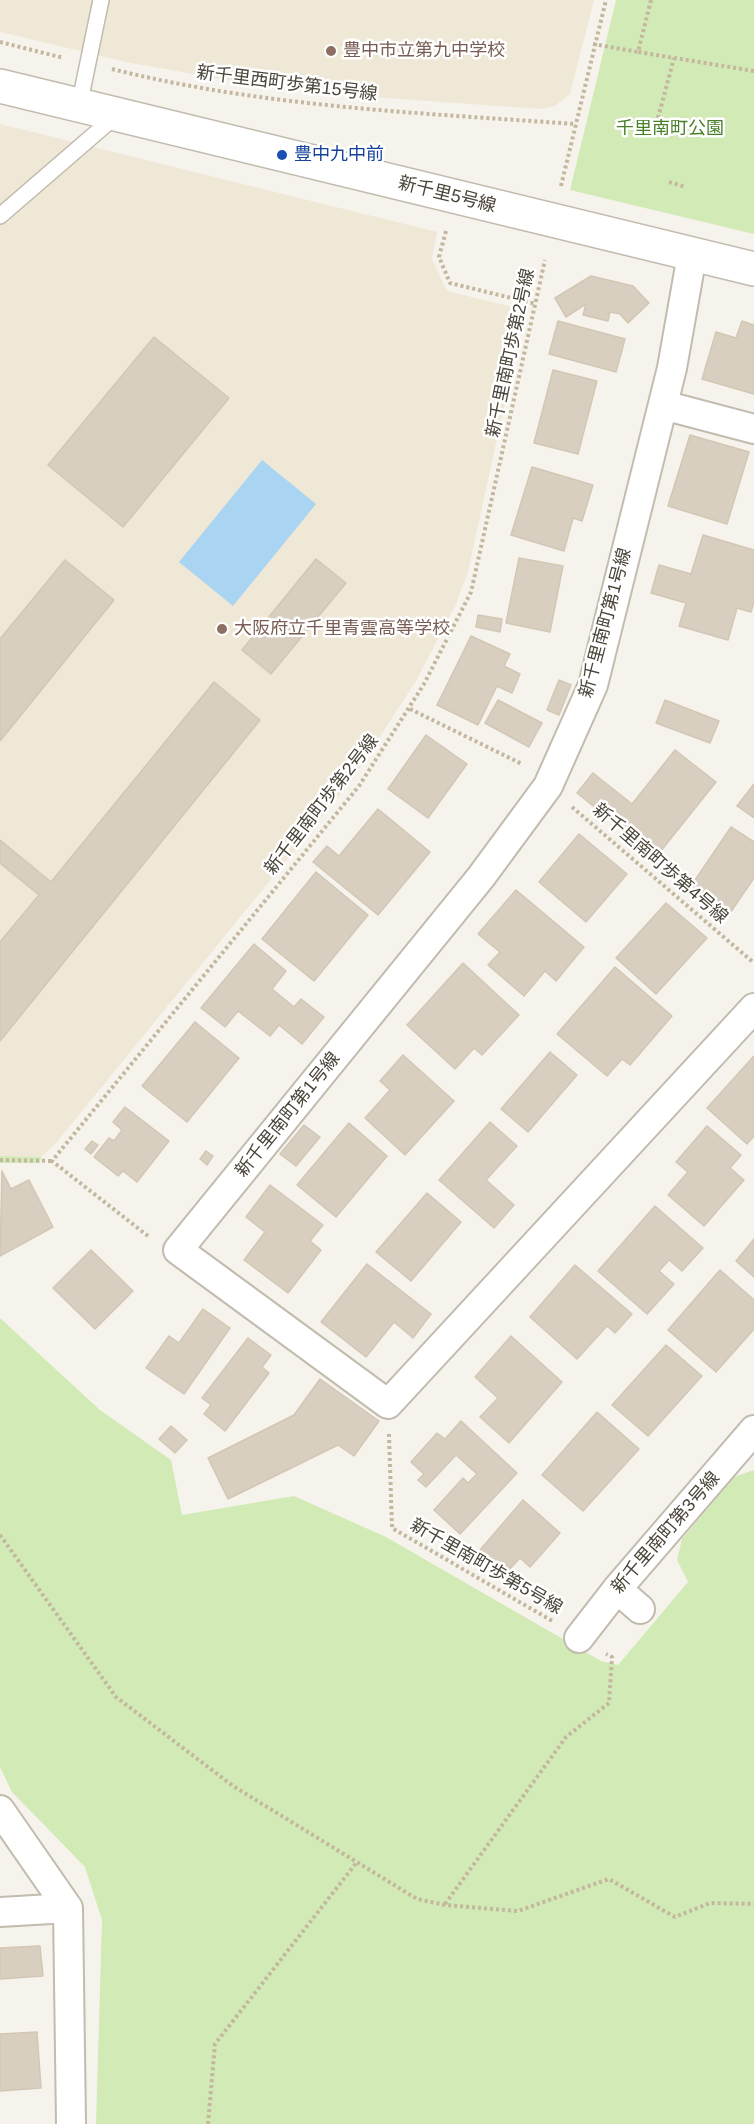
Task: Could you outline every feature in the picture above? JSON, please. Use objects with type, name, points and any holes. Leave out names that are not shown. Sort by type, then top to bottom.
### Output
[{"type":"street","name":"新千里5号線","points":[[0,86],[754,269]]},
{"type":"street","name":"新千里南町第1号線","points":[[178,1250],[481,877],[548,786],[593,685],[663,405],[692,255]]},
{"type":"street","points":[[663,405],[754,429]]},
{"type":"street","points":[[178,1250],[388,1404],[754,1008]]},
{"type":"street","name":"新千里南町第3号線","points":[[579,1638],[617,1589],[753,1435]]},
{"type":"street","points":[[617,1589],[640,1609]]},
{"type":"street","points":[[0,1810],[68,1908],[71,2124]]},
{"type":"street","points":[[0,1912],[68,1908]]},
{"type":"lane","points":[[80,106],[101,0]]},
{"type":"lane","points":[[0,216],[118,114]]},
{"type":"path","points":[[561,186],[593,44],[606,0]]},
{"type":"path","points":[[638,52],[651,0]]},
{"type":"path","name":"新千里西町歩第15号線","points":[[0,42],[87,63],[237,93],[367,109],[575,124]]},
{"type":"path","points":[[593,44],[754,71]]},
{"type":"path","points":[[658,118],[674,58]]},
{"type":"path","points":[[669,182],[686,187]]},
{"type":"path","points":[[447,224],[440,257],[450,283],[536,304]]},
{"type":"path","name":"新千里南町歩第2号線","points":[[52,1161],[358,786],[410,709],[471,592],[545,260]]},
{"type":"path","name":"新千里南町歩第4号線","points":[[410,709],[540,772],[548,786],[754,963]]},
{"type":"path","points":[[0,1160],[52,1161],[161,1246],[178,1250]]},
{"type":"path","name":"新千里南町歩第5号線","points":[[388,1404],[392,1528],[579,1638]]},
{"type":"path","points":[[0,1535],[116,1697],[233,1786],[417,1899],[445,1905],[519,1911],[609,1879],[675,1917],[710,1903],[754,1904]]},
{"type":"path","points":[[445,1905],[566,1737],[609,1703],[612,1658],[579,1638]]},
{"type":"path","points":[[208,2124],[215,2044],[357,1862]]},
{"type":"shaded area","name":"豊中市立第九中学校","points":[[0,0],[594,0],[570,94],[555,106],[542,109],[372,97],[227,80],[131,63],[0,32]]},
{"type":"shaded area","name":"大阪府立千里青雲高等学校","points":[[0,124],[437,232],[432,259],[447,291],[525,310],[468,572],[456,604],[416,681],[352,780],[56,1143],[41,1157],[0,1156]]},
{"type":"green space","name":"千里南町公園","points":[[616,0],[754,0],[754,234],[570,190]]},
{"type":"green space","points":[[0,1156],[41,1157],[40,1163],[0,1163]]},
{"type":"green space","points":[[0,1318],[100,1410],[171,1460],[182,1515],[294,1496],[386,1537],[601,1661],[618,1665],[688,1582],[677,1560],[682,1539],[734,1477],[754,1470],[754,2124],[96,2124],[102,1920],[85,1867],[12,1792],[0,1767]]},
{"type":"water","points":[[262,460],[316,504],[233,606],[179,562]]},
{"type":"building","points":[[591,276],[633,286],[649,303],[628,323],[620,314],[610,312],[608,321],[583,315],[586,304],[566,317],[555,298]]},
{"type":"building","points":[[558,321],[625,339],[616,372],[549,354]]},
{"type":"building","points":[[742,321],[754,325],[754,394],[702,379],[716,332],[736,338]]},
{"type":"building","points":[[154,337],[229,398],[123,527],[48,465]]},
{"type":"building","points":[[553,370],[597,381],[578,454],[534,443]]},
{"type":"building","points":[[690,435],[749,452],[727,524],[668,506]]},
{"type":"building","points":[[532,467],[593,485],[582,521],[573,518],[564,551],[511,535]]},
{"type":"building","points":[[703,535],[754,550],[754,601],[751,612],[737,608],[728,640],[679,626],[686,603],[651,593],[659,565],[691,574]]},
{"type":"building","points":[[519,558],[563,566],[550,632],[506,623]]},
{"type":"building","points":[[316,559],[346,583],[271,674],[242,650]]},
{"type":"building","points":[[65,560],[114,600],[0,741],[0,639]]},
{"type":"building","points":[[478,615],[502,619],[500,632],[476,627]]},
{"type":"building","points":[[471,636],[510,654],[504,666],[520,674],[512,693],[497,686],[478,725],[437,705]]},
{"type":"building","points":[[559,680],[571,685],[559,715],[547,710]]},
{"type":"building","points":[[214,682],[260,720],[0,1041],[0,942],[39,895],[0,863],[0,840],[51,882]]},
{"type":"building","points":[[498,700],[542,723],[529,747],[485,723]]},
{"type":"building","points":[[665,700],[719,721],[710,743],[656,723]]},
{"type":"building","points":[[426,735],[467,764],[428,818],[388,789]]},
{"type":"building","points":[[675,750],[716,782],[656,857],[577,793],[593,773],[632,804]]},
{"type":"building","points":[[754,784],[754,818],[737,806]]},
{"type":"building","points":[[378,809],[430,852],[378,915],[313,862],[327,846],[339,856]]},
{"type":"building","points":[[731,827],[754,842],[754,878],[728,916],[689,889]]},
{"type":"building","points":[[579,834],[627,874],[586,922],[539,882]]},
{"type":"building","points":[[316,872],[368,915],[314,981],[262,939]]},
{"type":"building","points":[[516,890],[584,947],[556,981],[545,971],[524,996],[488,965],[500,952],[478,934]]},
{"type":"building","points":[[666,903],[707,938],[656,994],[616,958]]},
{"type":"building","points":[[254,944],[286,971],[272,989],[294,1007],[301,999],[324,1017],[302,1044],[279,1025],[270,1036],[238,1011],[225,1027],[201,1008]]},
{"type":"building","points":[[463,963],[519,1015],[482,1055],[474,1048],[455,1069],[407,1025]]},
{"type":"building","points":[[615,967],[672,1016],[630,1065],[622,1059],[607,1076],[557,1034]]},
{"type":"building","points":[[195,1022],[239,1058],[187,1122],[142,1086]]},
{"type":"building","points":[[550,1052],[577,1075],[528,1132],[501,1109]]},
{"type":"building","points":[[403,1055],[454,1101],[405,1155],[365,1118],[390,1090],[380,1081]]},
{"type":"building","points":[[754,1056],[754,1136],[747,1144],[707,1108]]},
{"type":"building","points":[[125,1107],[169,1141],[137,1182],[123,1171],[118,1176],[94,1157],[109,1138],[114,1141],[122,1130],[113,1122]]},
{"type":"building","points":[[490,1122],[517,1146],[486,1180],[514,1205],[494,1228],[439,1180]]},
{"type":"building","points":[[349,1123],[387,1156],[336,1217],[297,1185]]},
{"type":"building","points":[[304,1125],[320,1137],[296,1166],[280,1154]]},
{"type":"building","points":[[707,1126],[741,1155],[730,1168],[744,1180],[704,1226],[668,1195],[688,1172],[676,1162]]},
{"type":"building","points":[[92,1141],[98,1145],[91,1154],[85,1149]]},
{"type":"building","points":[[206,1151],[213,1156],[207,1165],[200,1159]]},
{"type":"building","points":[[2,1171],[11,1189],[29,1180],[53,1227],[0,1256]]},
{"type":"building","points":[[270,1185],[323,1225],[310,1241],[321,1250],[288,1293],[244,1260],[265,1232],[246,1217]]},
{"type":"building","points":[[427,1193],[461,1222],[411,1281],[376,1252]]},
{"type":"building","points":[[655,1206],[703,1248],[682,1271],[669,1260],[659,1271],[674,1284],[647,1314],[598,1271]]},
{"type":"building","points":[[754,1239],[754,1277],[736,1261]]},
{"type":"building","points":[[91,1250],[133,1291],[95,1329],[53,1288]]},
{"type":"building","points":[[367,1264],[431,1314],[413,1338],[394,1322],[366,1357],[321,1322]]},
{"type":"building","points":[[575,1265],[632,1314],[615,1333],[607,1326],[577,1359],[530,1317]]},
{"type":"building","points":[[720,1270],[754,1300],[754,1329],[716,1372],[668,1330]]},
{"type":"building","points":[[203,1309],[230,1328],[184,1394],[146,1368],[169,1336],[179,1343]]},
{"type":"building","points":[[511,1336],[562,1382],[509,1443],[480,1417],[498,1398],[475,1377]]},
{"type":"building","points":[[248,1338],[271,1355],[262,1367],[269,1373],[225,1431],[204,1414],[211,1405],[202,1398]]},
{"type":"building","points":[[666,1345],[702,1376],[648,1436],[612,1405]]},
{"type":"building","points":[[320,1379],[379,1421],[354,1456],[338,1445],[228,1499],[208,1458],[294,1415]]},
{"type":"building","points":[[597,1412],[639,1449],[583,1511],[542,1475]]},
{"type":"building","points":[[461,1421],[517,1473],[460,1534],[434,1510],[463,1478],[468,1483],[477,1474],[456,1455],[426,1487],[418,1480],[424,1474],[411,1462],[437,1433],[445,1439]]},
{"type":"building","points":[[171,1426],[187,1440],[175,1453],[159,1439]]},
{"type":"building","points":[[523,1500],[560,1533],[530,1567],[520,1558],[506,1573],[480,1550]]},
{"type":"building","points":[[40,1946],[43,1976],[0,1979],[0,1948]]},
{"type":"building","points":[[37,2032],[41,2088],[0,2091],[0,2034]]},
{"type":"place","name":"豊中市立第九中学校","points":[[331,51]]},
{"type":"place","name":"豊中九中前","points":[[282,155]]},
{"type":"place","name":"大阪府立千里青雲高等学校","points":[[222,629]]}]
